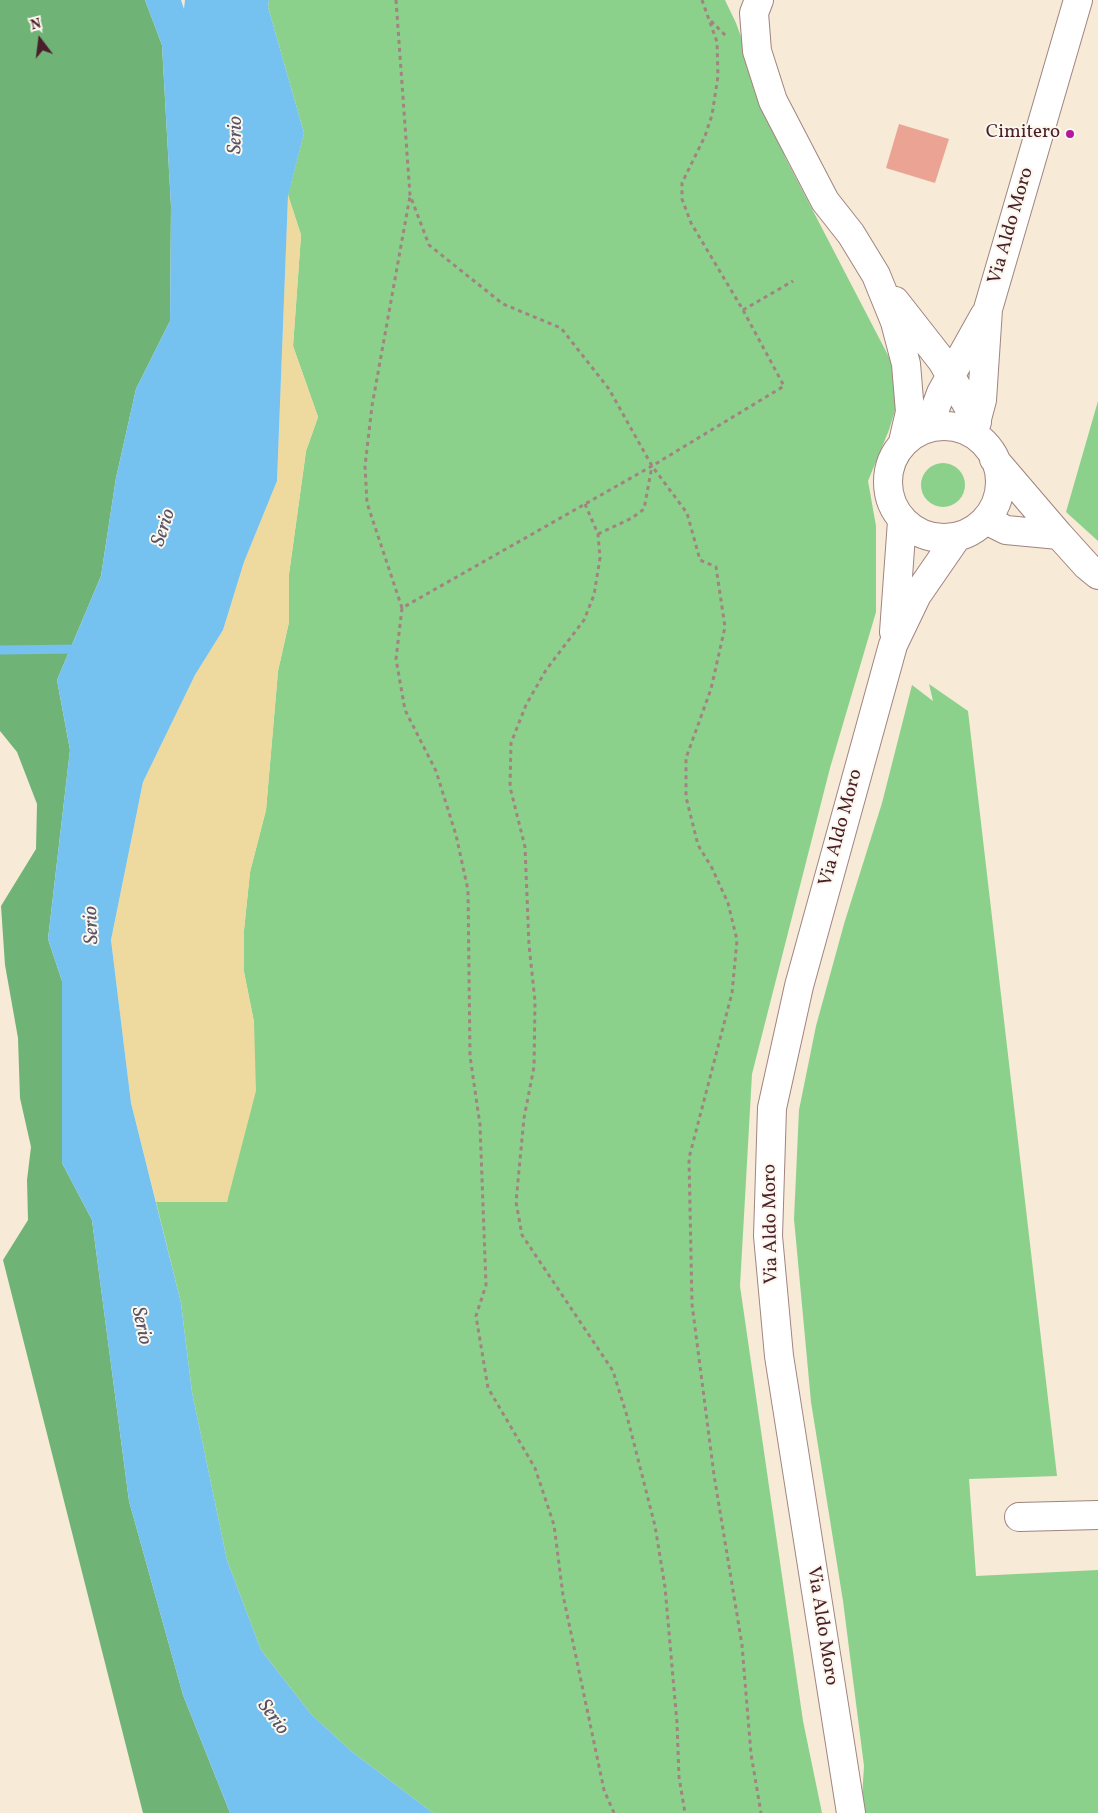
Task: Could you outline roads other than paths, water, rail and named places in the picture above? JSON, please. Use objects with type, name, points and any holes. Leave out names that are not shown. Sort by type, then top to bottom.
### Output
[{"type":"street","name":"Via Aldo Moro","points":[[988,308],[1078,0]]},
{"type":"street","points":[[756,7],[757,51],[773,100],[825,201],[851,234],[876,276],[946,368],[999,471],[998,497],[986,520],[1006,530],[1060,535]]},
{"type":"street","points":[[876,276],[895,322],[906,364],[910,412],[903,442],[889,468],[889,496],[902,521],[927,536],[957,537]]},
{"type":"street","points":[[928,428],[941,393],[946,368],[988,308]]},
{"type":"street","points":[[988,308],[979,434],[994,459],[1087,566],[1098,575]]},
{"type":"street","points":[[903,442],[928,428],[951,425],[979,434]]},
{"type":"street","name":"Via Aldo Moro","points":[[851,1813],[779,1356],[768,1236],[772,1108],[799,986],[893,646],[918,595],[957,537],[986,520]]},
{"type":"street","name":"Via Aldo Moro","points":[[893,646],[902,521]]},
{"type":"street","points":[[1019,1517],[1098,1515]]},
{"type":"water","name":"Serio","points":[[145,0],[181,0],[184,9],[185,0],[269,0],[268,7],[304,133],[288,196],[277,481],[244,562],[223,630],[195,675],[143,782],[111,940],[131,1103],[181,1303],[192,1392],[227,1560],[261,1650],[311,1714],[351,1751],[433,1813],[230,1813],[183,1695],[129,1501],[92,1220],[62,1163],[62,981],[48,939],[70,750],[57,680],[101,576],[116,478],[136,389],[170,321],[171,206],[162,45]]},
{"type":"waterway","points":[[0,650],[80,649]]},
{"type":"place","name":"Cimitero","points":[[1070,134]]}]
